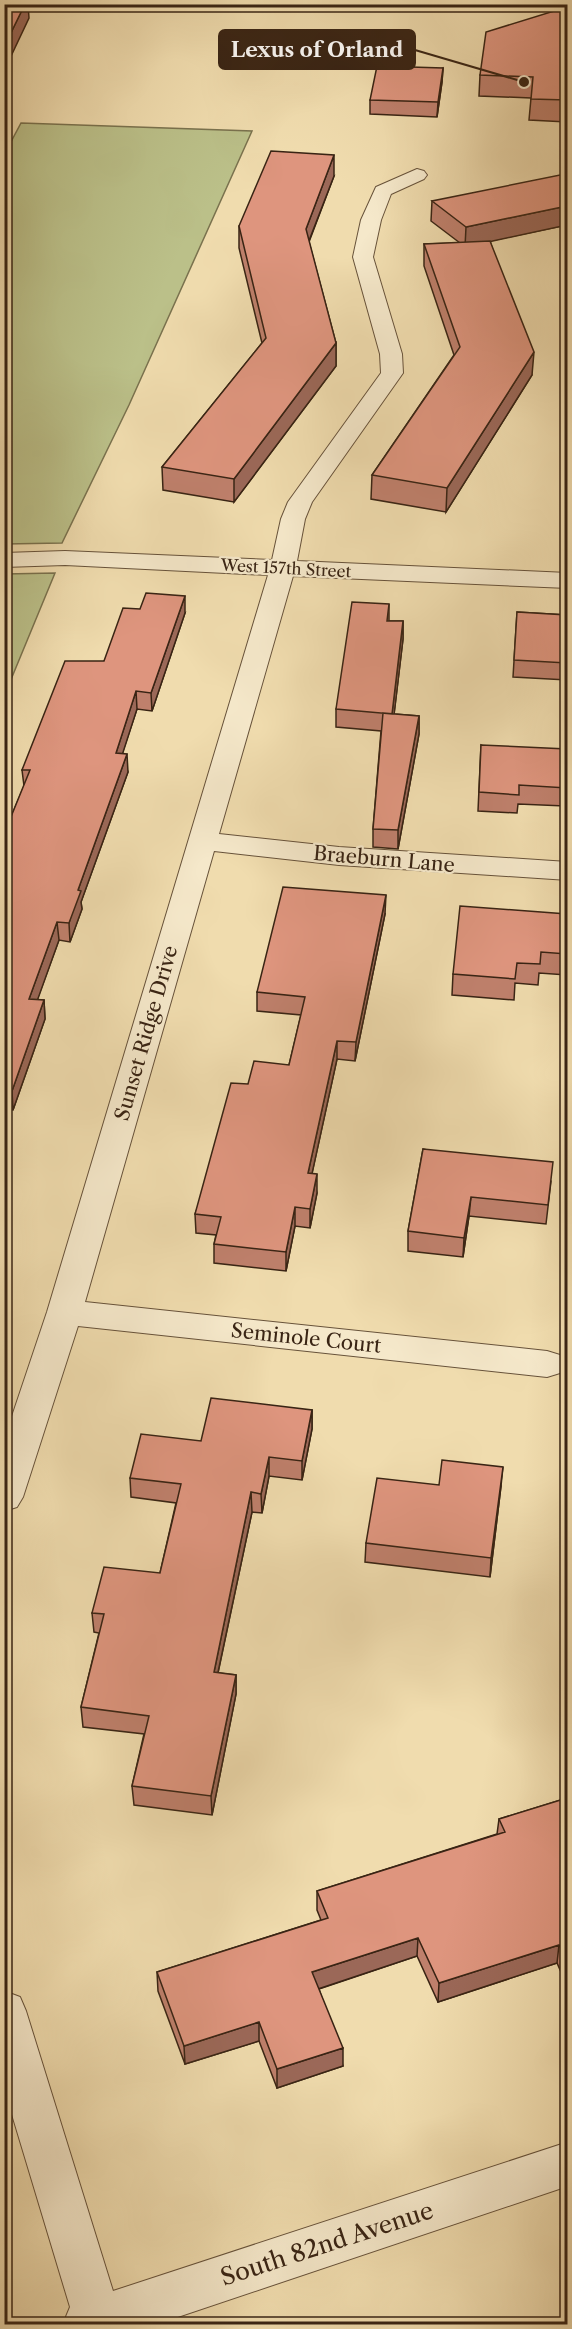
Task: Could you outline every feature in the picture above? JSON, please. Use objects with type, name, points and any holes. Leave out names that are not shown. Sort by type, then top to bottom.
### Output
[{"type":"street","name":"Sunset Ridge Drive","points":[[4,1497],[65,1312],[283,567],[293,519],[300,502],[392,373],[391,354],[363,256],[371,220],[383,191],[417,175]]},
{"type":"street","name":"West 157th Street","points":[[4,560],[65,558],[567,581]]},
{"type":"street","name":"Braeburn Lane","points":[[202,841],[424,863],[567,871]]},
{"type":"street","name":"Seminole Court","points":[[65,1312],[547,1364]]},
{"type":"street","points":[[4,2011],[95,2323]]},
{"type":"street","name":"South 82nd Avenue","points":[[95,2323],[567,2164]]},
{"type":"green space","points":[[21,123],[252,131],[129,405],[62,543],[5,544],[4,155]]},
{"type":"green space","points":[[55,573],[5,694],[5,574]]},
{"type":"building","points":[[4,4],[25,4],[4,47]]},
{"type":"building","points":[[567,7],[567,100],[531,99],[533,77],[480,75],[486,32]]},
{"type":"building","points":[[377,66],[443,68],[438,102],[370,100]]},
{"type":"building","points":[[271,151],[334,155],[306,229],[336,343],[234,479],[162,467],[266,338],[239,226]]},
{"type":"building","points":[[560,175],[567,180],[567,206],[466,227],[432,201]]},
{"type":"building","points":[[490,241],[534,352],[447,488],[372,475],[460,347],[424,244]]},
{"type":"building","points":[[146,593],[185,596],[151,693],[136,691],[116,753],[127,754],[78,890],[81,891],[69,923],[57,922],[29,999],[44,1000],[12,1091],[4,1090],[4,834],[30,770],[22,770],[65,661],[104,661],[123,608],[140,609]]},
{"type":"building","points":[[352,602],[389,604],[387,621],[403,621],[392,714],[336,709]]},
{"type":"building","points":[[517,612],[567,615],[567,663],[514,660]]},
{"type":"building","points":[[383,713],[419,716],[398,830],[373,829]]},
{"type":"building","points":[[481,745],[567,749],[567,788],[519,785],[519,795],[479,792]]},
{"type":"building","points":[[283,887],[386,895],[356,1042],[337,1041],[308,1173],[317,1174],[310,1209],[295,1207],[286,1252],[214,1244],[221,1217],[195,1214],[231,1083],[248,1084],[254,1061],[289,1065],[305,997],[257,992]]},
{"type":"building","points":[[460,906],[567,914],[567,954],[541,952],[540,964],[517,963],[515,979],[453,974]]},
{"type":"building","points":[[423,1149],[553,1162],[548,1205],[471,1197],[464,1238],[408,1231]]},
{"type":"building","points":[[211,1398],[312,1410],[302,1461],[269,1457],[261,1494],[251,1492],[214,1672],[236,1675],[211,1796],[132,1786],[149,1716],[81,1707],[104,1614],[92,1613],[104,1567],[160,1573],[181,1484],[130,1478],[141,1434],[201,1441]]},
{"type":"building","points":[[442,1460],[503,1467],[491,1558],[366,1543],[377,1478],[439,1485]]},
{"type":"building","points":[[567,1798],[567,1952],[564,1954],[559,1945],[439,1983],[418,1938],[312,1972],[343,2048],[277,2069],[259,2022],[184,2046],[157,1972],[328,1918],[317,1891],[505,1832],[499,1819]]},
{"type":"place","name":"Lexus of Orland","points":[[524,82]]}]
